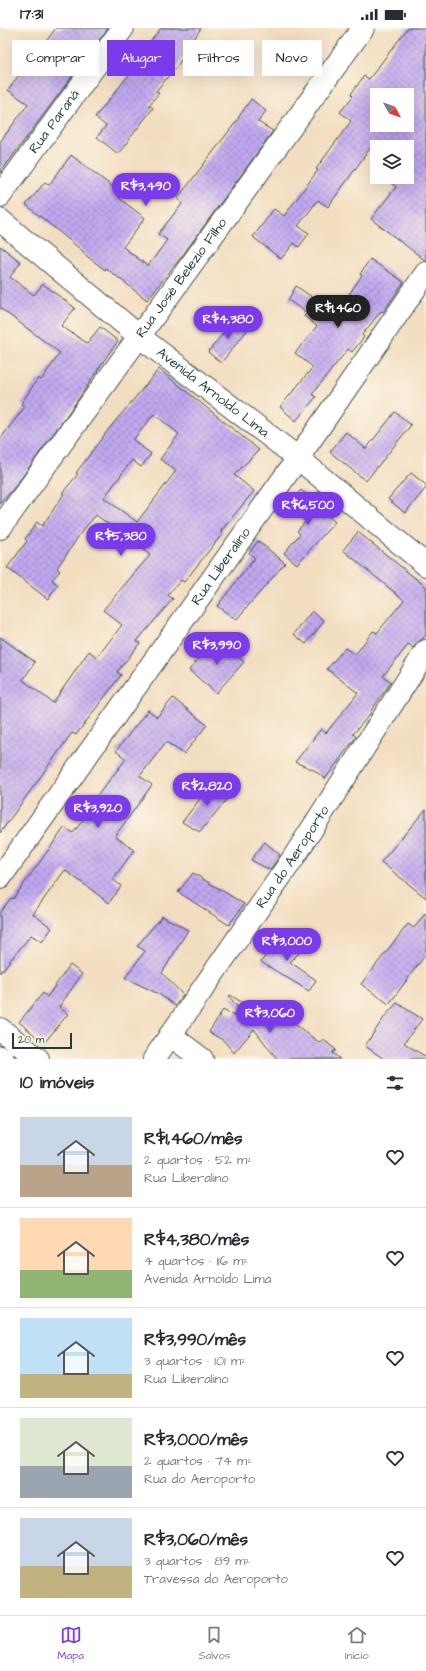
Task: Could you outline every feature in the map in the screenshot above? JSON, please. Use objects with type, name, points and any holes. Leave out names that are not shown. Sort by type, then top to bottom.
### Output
[{"type":"street","name":"Rua Paraná","points":[[0,196],[124,28]]},
{"type":"street","name":"Rua José Belezio Filho","points":[[0,528],[363,28]]},
{"type":"street","name":"Avenida Arnoldo Lima","points":[[0,220],[140,337],[298,458],[426,565]]},
{"type":"street","name":"Rua Liberalino","points":[[0,878],[298,458],[426,273]]},
{"type":"street","name":"Rua do Aeroporto","points":[[154,1059],[292,860],[426,651]]},
{"type":"street","points":[[0,1029],[38,1059]]},
{"type":"street","points":[[170,1035],[202,1059]]},
{"type":"building","points":[[56,28],[108,28],[99,40],[47,40]]},
{"type":"building","points":[[161,28],[201,28],[194,40],[183,40],[183,57],[175,69],[175,40],[152,40]]},
{"type":"building","points":[[408,28],[426,28],[426,261],[371,219],[396,187],[392,184],[414,184],[414,140],[370,140],[370,148],[328,207],[318,200],[298,226],[309,233],[299,247],[294,243],[281,259],[253,237],[274,209],[284,216],[318,170],[316,169],[351,121],[340,112],[353,96],[351,94],[364,76],[369,79]]},
{"type":"building","points":[[18,76],[72,76],[0,173],[0,142],[28,104],[8,90]]},
{"type":"building","points":[[128,76],[169,76],[156,91],[159,93],[149,105],[153,108],[118,154],[97,137],[106,126],[95,117]]},
{"type":"building","points":[[251,99],[266,111],[258,122],[273,131],[182,256],[147,300],[106,268],[105,270],[83,253],[84,252],[26,205],[45,182],[49,185],[71,155],[122,194],[119,198],[145,218],[123,247],[148,266],[167,240],[158,234],[182,204],[178,198],[239,118]]},
{"type":"building","points":[[0,246],[21,262],[10,277],[34,295],[43,284],[75,308],[61,326],[87,343],[100,327],[118,341],[17,484],[0,504],[0,439],[25,407],[21,404],[38,378],[41,380],[60,353],[0,308]]},
{"type":"building","points":[[370,259],[404,282],[383,312],[381,311],[362,335],[364,337],[352,352],[348,349],[312,394],[316,397],[296,421],[280,407],[313,367],[295,353],[317,326],[304,316],[307,313],[288,300],[296,286],[336,314],[362,275],[360,274]]},
{"type":"building","points":[[236,318],[249,328],[221,363],[208,352]]},
{"type":"building","points":[[159,369],[259,450],[234,475],[254,491],[221,531],[223,533],[184,582],[181,580],[168,595],[173,599],[137,641],[140,643],[117,672],[121,675],[76,735],[72,733],[0,833],[0,637],[35,662],[23,680],[53,703],[89,651],[97,657],[122,625],[103,610],[150,555],[96,515],[83,530],[57,568],[60,571],[52,580],[58,585],[48,599],[7,568],[27,541],[25,539],[37,522],[42,526],[64,494],[62,493],[78,474],[76,473],[108,430]],"holes":[[[154,414],[179,434],[160,459],[176,471],[137,522],[104,498],[132,460],[141,467],[151,454],[133,440]]]},
{"type":"building","points":[[395,412],[411,425],[366,481],[330,452],[346,432],[366,449]]},
{"type":"building","points":[[411,473],[426,485],[426,488],[405,513],[388,499]]},
{"type":"building","points":[[301,490],[314,501],[313,503],[335,522],[297,564],[284,553],[300,534],[297,531],[306,521],[288,506]]},
{"type":"building","points":[[358,532],[426,587],[426,635],[413,648],[409,644],[383,676],[391,682],[370,712],[371,713],[353,734],[356,737],[325,779],[314,770],[295,762],[321,729],[326,733],[358,693],[327,669],[345,648],[355,655],[373,631],[377,633],[404,600],[343,550]]},
{"type":"building","points":[[258,541],[285,563],[236,620],[217,606],[255,558],[249,553]]},
{"type":"building","points":[[312,611],[324,621],[306,644],[294,634]]},
{"type":"building","points":[[217,638],[244,662],[216,693],[189,670]]},
{"type":"building","points":[[173,698],[207,725],[184,754],[166,742],[140,776],[152,785],[115,836],[134,850],[113,879],[121,886],[109,903],[65,870],[33,914],[52,928],[42,942],[31,935],[0,973],[0,912],[11,898],[13,899],[65,827],[73,833],[96,803],[93,801],[126,759],[116,751],[148,710],[157,717]]},
{"type":"building","points":[[215,780],[232,793],[200,832],[182,822]]},
{"type":"building","points":[[426,809],[426,898],[381,862]]},
{"type":"building","points":[[265,842],[280,855],[270,870],[251,860]]},
{"type":"building","points":[[193,873],[244,904],[229,925],[178,892]]},
{"type":"building","points":[[426,913],[426,954],[389,1004],[361,984],[408,924],[414,928]]},
{"type":"building","points":[[162,916],[188,930],[162,973],[183,995],[175,1006],[159,994],[125,978],[145,951],[137,946]]},
{"type":"building","points":[[280,934],[302,950],[290,962],[316,980],[309,991],[261,962]]},
{"type":"building","points":[[70,965],[82,974],[59,1007],[68,1014],[44,1043],[19,1022],[43,993],[47,997]]},
{"type":"building","points":[[230,995],[264,1016],[272,1007],[320,1043],[323,1039],[336,1050],[332,1053],[340,1059],[277,1059],[254,1029],[234,1053],[224,1041],[209,1032],[223,1010],[234,1016],[239,1009],[229,996]]},
{"type":"building","points":[[397,1003],[422,1019],[404,1043],[426,1057],[426,1059],[384,1059],[365,1046],[385,1016]]}]
